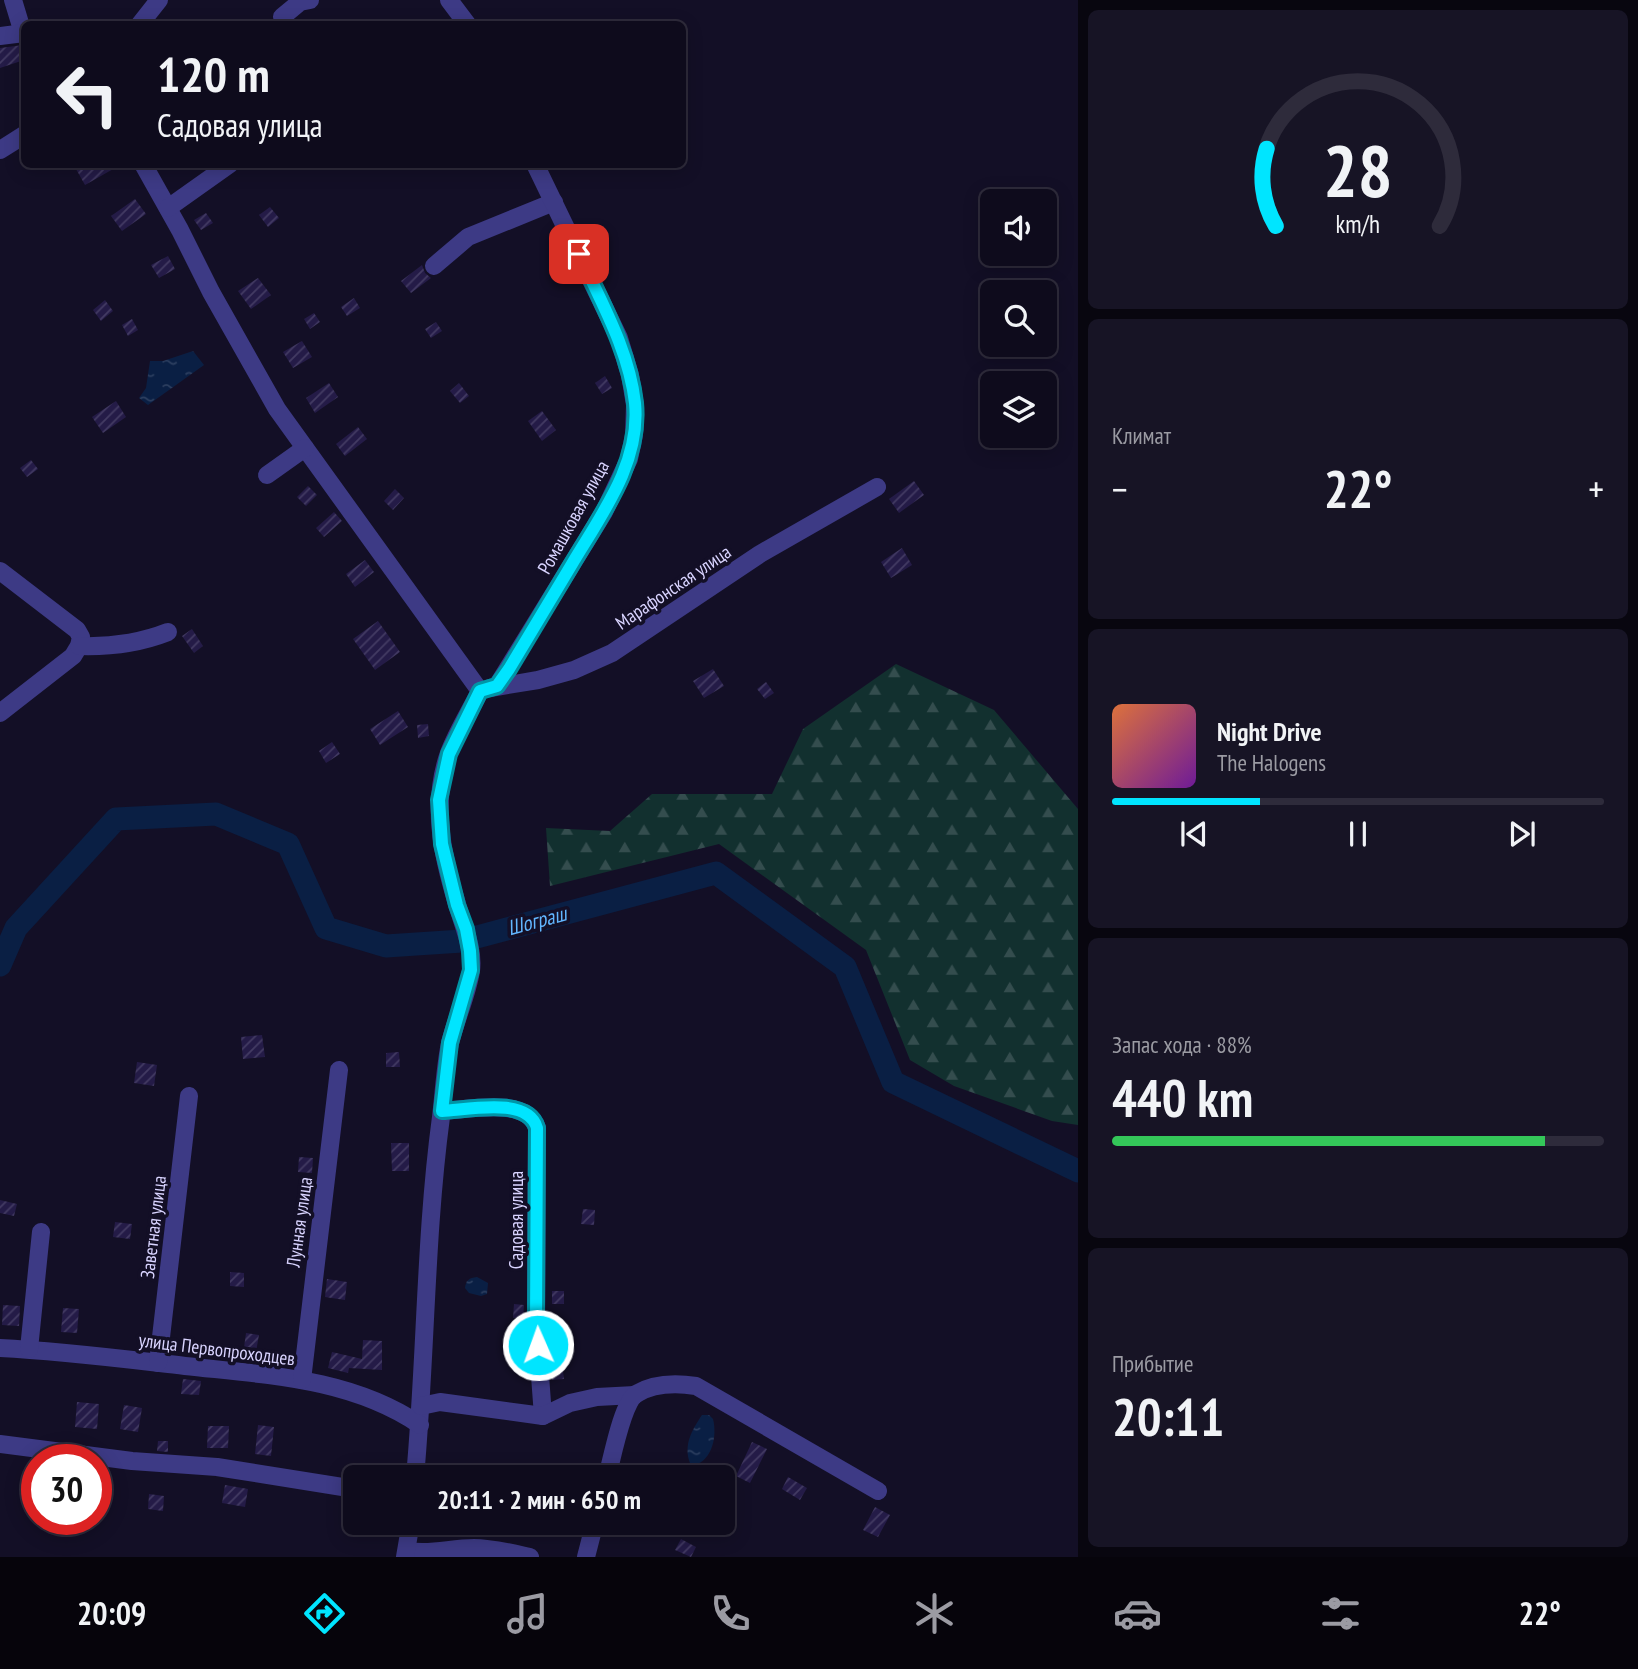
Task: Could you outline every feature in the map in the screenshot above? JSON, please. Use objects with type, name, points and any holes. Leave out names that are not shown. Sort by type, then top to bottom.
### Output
[{"type":"street","points":[[13,0],[21,24]]},
{"type":"street","points":[[142,21],[159,0]]},
{"type":"street","points":[[282,17],[300,2],[310,0]]},
{"type":"street","points":[[449,0],[465,21]]},
{"type":"street","points":[[0,36],[21,33]]},
{"type":"street","points":[[0,150],[21,137]]},
{"type":"street","points":[[146,168],[211,292],[277,409],[488,688]]},
{"type":"street","points":[[168,208],[224,168]]},
{"type":"street","name":"Ромашковая улица","points":[[416,1465],[428,1267],[442,1111],[450,1043],[471,970],[466,929],[457,905],[442,844],[439,800],[449,754],[488,688],[604,512],[629,459],[634,435],[635,405],[630,375],[619,338],[537,168]]},
{"type":"street","points":[[434,266],[468,237],[554,202]]},
{"type":"street","points":[[267,475],[305,448]]},
{"type":"street","name":"Марафонская улица","points":[[488,688],[538,680],[574,670],[612,653],[760,554],[877,487]]},
{"type":"street","points":[[0,571],[77,630],[81,637],[73,656],[0,713]]},
{"type":"street","points":[[79,646],[106,647],[153,638],[168,632]]},
{"type":"street","name":"Лунная улица","points":[[302,1380],[339,1070]]},
{"type":"street","name":"Заветная улица","points":[[158,1363],[189,1096]]},
{"type":"street","name":"Садовая улица","points":[[442,1111],[498,1107],[520,1110],[534,1120],[537,1141],[536,1322],[544,1416]]},
{"type":"street","points":[[29,1349],[41,1232]]},
{"type":"street","name":"улица Первопроходцев","points":[[0,1348],[302,1380],[360,1394],[421,1416]]},
{"type":"street","points":[[421,1416],[440,1402],[544,1416],[570,1403],[597,1397],[635,1395],[674,1382],[696,1386],[878,1491]]},
{"type":"street","points":[[610,1465],[628,1405],[635,1395]]},
{"type":"street","points":[[0,1444],[132,1461],[216,1467],[343,1487]]},
{"type":"street","points":[[409,1535],[407,1554],[435,1554],[454,1549],[477,1548],[530,1557]]},
{"type":"street","points":[[586,1557],[592,1535]]},
{"type":"green space","points":[[896,664],[994,710],[1078,809],[1078,1125],[1052,1121],[954,1086],[910,1060],[866,950],[719,844],[550,886],[546,828],[610,831],[652,794],[772,794],[803,729]]},
{"type":"water","points":[[193,351],[204,365],[148,405],[139,398],[146,388],[150,361],[163,361]]},
{"type":"water","points":[[477,1277],[488,1283],[487,1294],[481,1296],[469,1293],[465,1288],[468,1280]]},
{"type":"water","points":[[702,1415],[709,1415],[713,1419],[714,1439],[710,1452],[695,1465],[690,1463],[688,1456],[692,1432]]},
{"type":"building","points":[[21,45],[21,61],[0,68],[0,48]]},
{"type":"building","points":[[78,168],[115,168],[85,185]]},
{"type":"building","points":[[135,199],[146,214],[122,231],[111,216]]},
{"type":"building","points":[[270,207],[279,218],[268,227],[259,215]]},
{"type":"building","points":[[206,213],[213,223],[201,230],[194,220]]},
{"type":"building","points":[[168,256],[175,269],[159,278],[151,265]]},
{"type":"building","points":[[422,265],[431,278],[411,293],[401,281]]},
{"type":"building","points":[[258,278],[271,295],[251,309],[238,291]]},
{"type":"building","points":[[354,298],[360,308],[347,316],[341,307]]},
{"type":"building","points":[[105,300],[113,311],[101,321],[93,310]]},
{"type":"building","points":[[314,313],[320,322],[310,329],[304,319]]},
{"type":"building","points":[[132,319],[138,330],[128,336],[122,325]]},
{"type":"building","points":[[436,322],[442,331],[431,338],[425,329]]},
{"type":"building","points":[[302,341],[312,357],[293,368],[283,352]]},
{"type":"building","points":[[605,376],[612,388],[602,394],[595,383]]},
{"type":"building","points":[[329,383],[338,397],[315,413],[306,398]]},
{"type":"building","points":[[459,383],[469,396],[460,403],[450,391]]},
{"type":"building","points":[[116,401],[126,417],[103,433],[92,417]]},
{"type":"building","points":[[542,411],[556,430],[542,441],[528,421]]},
{"type":"building","points":[[358,427],[367,439],[345,456],[336,444]]},
{"type":"building","points":[[31,460],[38,469],[27,477],[20,468]]},
{"type":"building","points":[[914,481],[924,495],[899,513],[889,499]]},
{"type":"building","points":[[308,486],[317,495],[306,506],[297,497]]},
{"type":"building","points":[[395,489],[404,498],[393,510],[384,501]]},
{"type":"building","points":[[334,512],[342,521],[324,537],[316,528]]},
{"type":"building","points":[[902,548],[912,565],[891,578],[881,562]]},
{"type":"building","points":[[365,560],[374,572],[355,587],[346,574]]},
{"type":"building","points":[[378,621],[400,652],[375,670],[353,639]]},
{"type":"building","points":[[192,629],[203,646],[194,653],[182,636]]},
{"type":"building","points":[[713,669],[724,686],[704,698],[693,681]]},
{"type":"building","points":[[766,682],[774,693],[765,699],[757,689]]},
{"type":"building","points":[[398,711],[408,727],[380,745],[370,729]]},
{"type":"building","points":[[428,724],[429,736],[418,738],[417,725]]},
{"type":"building","points":[[332,742],[340,754],[326,763],[319,751]]},
{"type":"building","points":[[262,1035],[265,1057],[243,1059],[241,1037]]},
{"type":"building","points":[[399,1052],[400,1067],[386,1067],[386,1053]]},
{"type":"building","points":[[137,1062],[157,1065],[154,1086],[134,1083]]},
{"type":"building","points":[[391,1143],[409,1143],[409,1171],[392,1171]]},
{"type":"building","points":[[299,1157],[313,1158],[312,1173],[298,1172]]},
{"type":"building","points":[[0,1200],[17,1204],[14,1216],[0,1213]]},
{"type":"building","points":[[583,1209],[595,1210],[594,1225],[581,1224]]},
{"type":"building","points":[[115,1222],[132,1224],[130,1239],[113,1237]]},
{"type":"building","points":[[230,1272],[244,1273],[244,1287],[230,1286]]},
{"type":"building","points":[[327,1279],[347,1282],[345,1300],[325,1297]]},
{"type":"building","points":[[552,1291],[564,1291],[564,1304],[552,1304]]},
{"type":"building","points":[[514,1304],[524,1305],[523,1318],[513,1318]]},
{"type":"building","points":[[3,1305],[20,1306],[19,1326],[2,1325]]},
{"type":"building","points":[[63,1308],[79,1309],[77,1333],[61,1332]]},
{"type":"building","points":[[246,1333],[259,1335],[255,1357],[243,1355]]},
{"type":"building","points":[[363,1340],[382,1341],[382,1370],[349,1368],[348,1373],[328,1368],[332,1352],[362,1359]]},
{"type":"building","points":[[562,1363],[564,1379],[552,1380],[551,1364]]},
{"type":"building","points":[[183,1379],[201,1381],[199,1395],[181,1394]]},
{"type":"building","points":[[77,1402],[99,1404],[97,1429],[75,1427]]},
{"type":"building","points":[[124,1405],[142,1408],[138,1432],[120,1429]]},
{"type":"building","points":[[258,1425],[274,1427],[271,1456],[255,1454]]},
{"type":"building","points":[[208,1426],[229,1426],[228,1448],[207,1448]]},
{"type":"building","points":[[158,1441],[168,1441],[168,1452],[157,1451]]},
{"type":"building","points":[[752,1442],[767,1449],[750,1483],[736,1476]]},
{"type":"building","points":[[788,1477],[807,1488],[800,1500],[782,1489]]},
{"type":"building","points":[[225,1485],[248,1489],[245,1507],[222,1503]]},
{"type":"building","points":[[149,1494],[164,1496],[163,1511],[148,1509]]},
{"type":"building","points":[[875,1507],[890,1515],[878,1537],[863,1530]]},
{"type":"building","points":[[681,1539],[696,1547],[691,1557],[675,1550]]},
{"type":"waterway","name":"Шограш","points":[[0,965],[16,928],[116,819],[216,814],[288,844],[326,928],[386,946],[462,941],[716,873],[845,967],[893,1082],[1078,1171]]},
{"type":"route","points":[[538,1345],[537,1128],[534,1120],[520,1110],[498,1107],[442,1111],[450,1043],[471,970],[466,929],[457,905],[442,844],[439,800],[449,754],[480,691],[497,686],[509,669],[604,512],[629,459],[634,435],[635,405],[630,375],[619,338],[579,254]]}]
